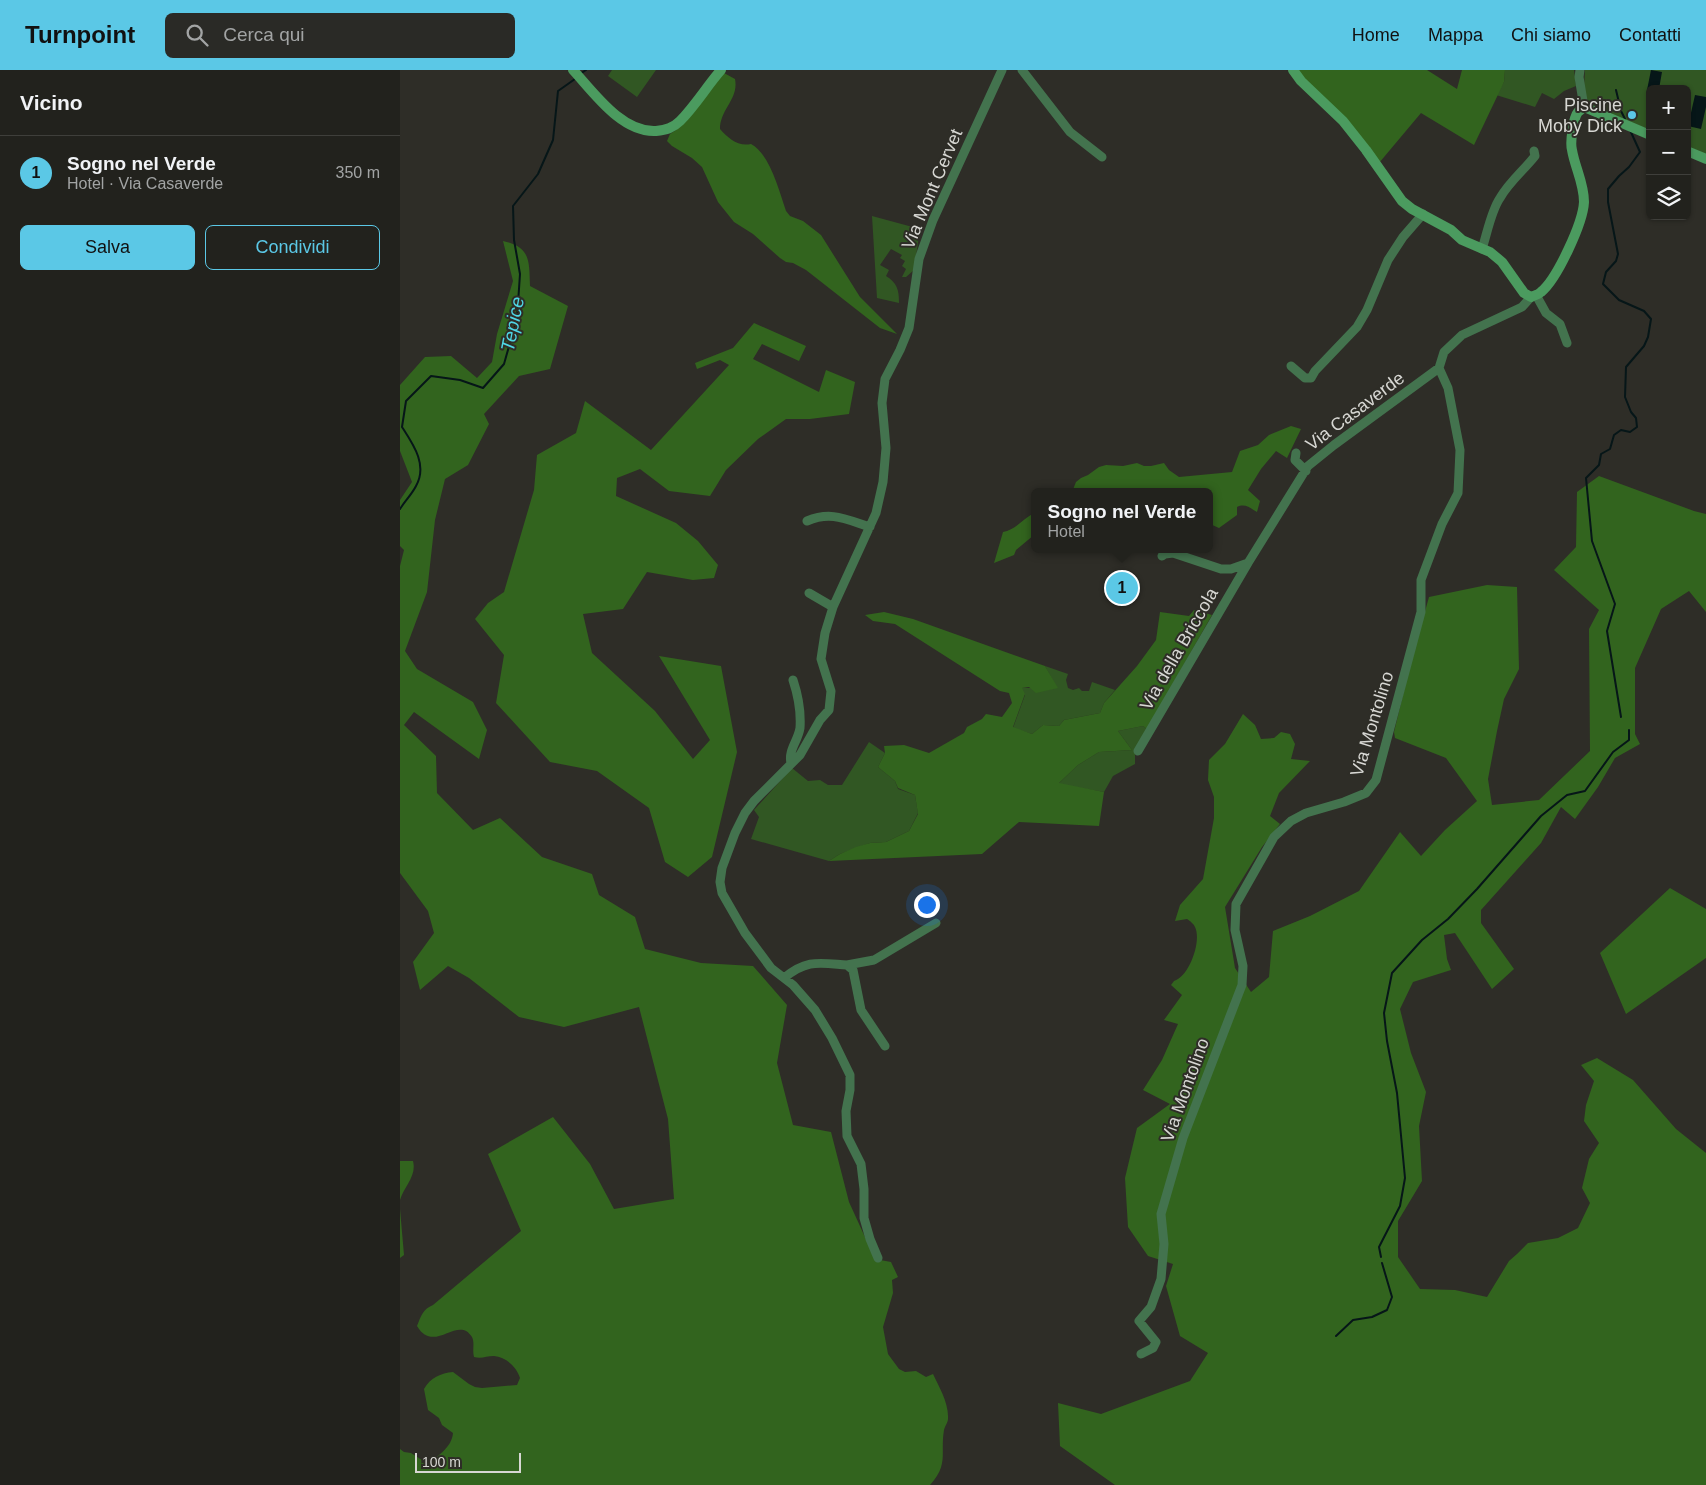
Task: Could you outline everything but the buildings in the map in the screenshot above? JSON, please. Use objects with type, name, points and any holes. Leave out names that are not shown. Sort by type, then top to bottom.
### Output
[{"type":"street","points":[[573,70],[623,121],[634,128],[656,131],[669,130],[680,122],[721,70]]},
{"type":"street","name":"Via Mont Cervet","points":[[878,1258],[864,1218],[864,1188],[861,1164],[847,1136],[846,1111],[850,1090],[850,1075],[832,1038],[815,1010],[793,985],[771,968],[745,933],[722,893],[720,882],[735,833],[745,813],[754,801],[800,755],[820,720],[829,710],[831,692],[822,659],[825,633],[832,607],[876,513],[883,482],[886,448],[882,403],[885,378],[909,328],[918,259],[933,220],[1002,70]]},
{"type":"street","points":[[1022,70],[1070,132],[1102,157]]},
{"type":"street","points":[[1293,70],[1301,81],[1343,121],[1366,150],[1402,202],[1451,230],[1462,240],[1490,252],[1502,262],[1524,293],[1533,296],[1546,313],[1560,324],[1567,343]]},
{"type":"street","points":[[1580,70],[1584,107]]},
{"type":"street","points":[[1584,107],[1646,133]]},
{"type":"street","points":[[1533,296],[1539,294],[1552,280],[1573,238],[1581,216],[1584,203],[1581,180],[1571,149],[1575,119],[1578,112],[1584,107]]},
{"type":"street","points":[[1482,249],[1498,200],[1508,185],[1535,156],[1534,151]]},
{"type":"street","points":[[1691,152],[1706,158]]},
{"type":"street","points":[[1290,366],[1306,378],[1310,378],[1357,327],[1367,310],[1388,260],[1403,237],[1423,214]]},
{"type":"street","name":"Via Casaverde","points":[[1248,563],[1308,466],[1440,368],[1444,352],[1462,335],[1522,307],[1533,296]]},
{"type":"street","name":"Via Montolino","points":[[1141,1354],[1153,1348],[1156,1342],[1139,1322],[1151,1306],[1161,1279],[1164,1244],[1161,1214],[1183,1138],[1242,985],[1243,966],[1235,930],[1236,904],[1274,837],[1291,821],[1306,813],[1344,802],[1366,793],[1376,780],[1421,612],[1421,580],[1442,524],[1458,492],[1460,450],[1448,388],[1440,368]]},
{"type":"street","points":[[1296,453],[1295,460],[1306,471]]},
{"type":"street","points":[[806,521],[819,516],[832,516],[870,527]]},
{"type":"street","points":[[1162,556],[1173,553],[1221,569],[1231,569],[1248,563]]},
{"type":"street","name":"Via della Briccola","points":[[1138,751],[1248,563]]},
{"type":"street","points":[[809,593],[832,607]]},
{"type":"street","points":[[791,763],[790,756],[800,730],[798,695],[794,680]]},
{"type":"street","points":[[784,978],[806,964],[847,965],[874,960],[936,923]]},
{"type":"street","points":[[847,965],[853,970],[862,1010],[885,1046]]},
{"type":"green space","points":[[612,70],[656,70],[637,97],[608,76]]},
{"type":"green space","points":[[1297,70],[1427,70],[1457,89],[1462,70],[1505,70],[1504,82],[1474,145],[1421,113],[1379,163]]},
{"type":"green space","points":[[1505,70],[1574,70],[1576,86],[1564,91],[1554,99],[1542,93],[1535,107],[1496,95],[1504,82]]},
{"type":"green space","name":"Piscine Moby Dick","points":[[1585,70],[1706,70],[1706,154],[1691,148],[1691,85],[1646,85],[1646,128],[1587,103],[1584,87]]},
{"type":"green space","points":[[724,73],[735,79],[736,86],[723,116],[720,129],[734,141],[746,145],[751,144],[758,149],[769,164],[786,211],[790,216],[803,221],[821,235],[860,297],[897,334],[880,328],[806,270],[780,258],[753,234],[734,222],[718,202],[702,167],[667,141],[670,134],[676,130]]},
{"type":"green space","points":[[872,216],[920,229],[914,270],[906,277],[902,277],[906,269],[902,266],[905,261],[900,258],[902,255],[891,249],[880,265],[889,270],[886,276],[897,287],[899,303],[877,298]]},
{"type":"green space","points":[[503,241],[519,247],[527,256],[530,286],[568,306],[550,369],[519,376],[484,414],[489,424],[468,465],[445,479],[435,520],[427,592],[405,651],[417,669],[473,702],[487,730],[479,759],[414,712],[404,725],[436,756],[437,793],[473,830],[500,818],[542,857],[592,874],[599,895],[635,917],[645,949],[701,963],[753,966],[787,1005],[777,1063],[793,1125],[831,1132],[849,1202],[875,1259],[891,1262],[898,1277],[892,1280],[893,1293],[883,1327],[888,1354],[899,1369],[905,1372],[916,1371],[926,1377],[933,1374],[945,1401],[948,1419],[944,1430],[942,1465],[936,1478],[930,1485],[400,1485],[400,1449],[411,1453],[428,1464],[444,1451],[452,1438],[453,1433],[442,1425],[439,1418],[428,1410],[424,1389],[429,1382],[440,1375],[453,1372],[469,1384],[482,1388],[517,1385],[520,1378],[514,1366],[503,1358],[494,1356],[474,1357],[473,1339],[466,1331],[453,1331],[431,1337],[424,1334],[417,1326],[421,1316],[427,1309],[521,1231],[488,1154],[553,1117],[590,1164],[614,1209],[674,1199],[668,1119],[639,1007],[564,1027],[519,1017],[469,978],[448,966],[420,990],[413,962],[434,933],[428,911],[400,873],[400,566],[404,550],[400,546],[400,500],[412,482],[400,451],[400,385],[425,357],[451,356],[477,378],[492,362],[497,334],[513,281]]},
{"type":"green space","points":[[754,323],[806,346],[799,361],[762,344],[753,359],[819,392],[826,370],[855,382],[849,414],[810,419],[786,419],[758,439],[726,470],[710,496],[669,491],[640,469],[617,478],[616,496],[676,523],[698,541],[718,565],[714,578],[693,580],[647,572],[623,609],[583,614],[592,653],[655,711],[693,759],[710,740],[659,656],[721,666],[737,752],[712,857],[688,877],[665,862],[649,808],[597,771],[550,762],[496,703],[504,655],[475,619],[488,603],[504,592],[534,490],[537,455],[576,433],[585,401],[651,450],[729,365],[720,360],[697,369],[695,363],[733,348]]},
{"type":"green space","points":[[1291,426],[1301,429],[1287,458],[1276,451],[1261,469],[1248,490],[1260,501],[1257,512],[1245,506],[1237,507],[1237,515],[1219,528],[1213,525],[1213,488],[1074,488],[1076,482],[1081,478],[1106,465],[1123,466],[1137,463],[1151,466],[1164,463],[1169,470],[1179,477],[1232,472],[1240,451],[1258,445],[1269,435]]},
{"type":"green space","points":[[1599,476],[1706,514],[1706,612],[1689,591],[1661,609],[1635,668],[1635,734],[1640,744],[1615,758],[1598,787],[1575,819],[1561,807],[1541,843],[1481,910],[1481,923],[1514,969],[1492,989],[1455,933],[1444,935],[1447,959],[1451,970],[1413,982],[1400,1009],[1411,1053],[1426,1092],[1419,1126],[1422,1181],[1398,1221],[1398,1257],[1420,1289],[1455,1290],[1487,1297],[1509,1261],[1528,1243],[1558,1238],[1578,1228],[1590,1203],[1582,1188],[1589,1159],[1599,1143],[1584,1121],[1586,1105],[1594,1081],[1581,1065],[1597,1058],[1633,1080],[1676,1129],[1706,1153],[1706,1485],[1115,1485],[1060,1446],[1058,1403],[1101,1414],[1190,1381],[1208,1353],[1180,1336],[1166,1286],[1173,1264],[1148,1256],[1128,1227],[1125,1178],[1137,1128],[1170,1104],[1143,1090],[1162,1060],[1178,1024],[1164,1020],[1182,995],[1171,985],[1185,973],[1193,958],[1197,941],[1194,925],[1187,919],[1175,921],[1180,905],[1203,879],[1214,818],[1214,797],[1208,780],[1209,760],[1225,744],[1243,714],[1255,725],[1261,739],[1274,738],[1281,732],[1290,734],[1295,744],[1291,759],[1310,761],[1279,793],[1270,816],[1280,824],[1262,847],[1225,907],[1235,968],[1251,992],[1269,977],[1273,931],[1310,916],[1359,891],[1400,832],[1421,856],[1445,830],[1477,801],[1446,758],[1395,738],[1394,732],[1429,597],[1487,585],[1517,587],[1519,669],[1504,699],[1497,731],[1488,779],[1492,805],[1539,800],[1590,751],[1589,629],[1599,610],[1554,570],[1576,547],[1577,492]]},
{"type":"green space","points":[[1031,515],[1031,538],[1016,550],[1014,555],[994,563],[1003,532],[1015,527]]},
{"type":"green space","points":[[1194,610],[1212,615],[1147,729],[1143,726],[1118,731],[1132,750],[1099,752],[1078,765],[1059,783],[1104,792],[1099,826],[1019,822],[982,854],[829,861],[856,847],[870,843],[886,842],[909,831],[918,814],[915,795],[898,788],[895,781],[878,767],[885,753],[884,746],[904,745],[929,753],[964,733],[967,727],[982,719],[986,714],[1002,717],[1012,703],[1009,693],[1000,691],[895,624],[873,621],[865,615],[884,612],[913,619],[1045,666],[1058,688],[1036,693],[1029,687],[1022,688],[1025,694],[1013,727],[1032,734],[1043,725],[1059,726],[1064,720],[1100,713],[1104,703],[1137,666],[1156,640],[1160,612],[1189,616]]},
{"type":"green space","points":[[1045,666],[1068,674],[1066,680],[1068,688],[1073,690],[1079,688],[1082,691],[1089,691],[1092,682],[1115,690],[1104,703],[1100,713],[1064,720],[1059,726],[1043,725],[1032,734],[1013,728],[1025,695],[1021,688],[1057,688]]},
{"type":"green space","points":[[1143,726],[1147,729],[1135,753],[1135,764],[1113,776],[1104,792],[1058,784],[1078,765],[1099,752],[1132,750],[1118,731]]},
{"type":"green space","points":[[869,742],[885,753],[878,767],[895,781],[898,789],[915,795],[918,813],[909,831],[886,842],[870,843],[840,854],[829,861],[751,839],[759,817],[754,810],[792,768],[808,781],[820,780],[828,785],[842,785]]},
{"type":"green space","points":[[1670,888],[1706,909],[1706,958],[1626,1014],[1600,953]]},
{"type":"green space","points":[[400,1161],[413,1161],[414,1166],[412,1176],[400,1200]]},
{"type":"green space","points":[[400,1209],[404,1255],[400,1258]]},
{"type":"shaded area","points":[[1651,70],[1662,72],[1660,85],[1648,85]]},
{"type":"shaded area","points":[[1695,95],[1706,97],[1706,107],[1701,129],[1691,127],[1691,113]]},
{"type":"waterway","name":"Tepice","points":[[580,74],[586,70]]},
{"type":"waterway","name":"Tepice","points":[[400,509],[413,492],[420,470],[418,455],[402,427],[406,401],[431,376],[460,380],[483,388],[504,364],[517,318],[520,274],[514,240],[513,206],[538,174],[553,140],[558,91],[575,79]]},
{"type":"waterway","points":[[1616,90],[1625,119]]},
{"type":"waterway","points":[[1621,717],[1607,631],[1615,604],[1592,541],[1586,478],[1599,465],[1601,454],[1610,449],[1614,435],[1621,430],[1630,432],[1637,427],[1636,418],[1631,412],[1625,397],[1626,367],[1644,346],[1648,337],[1651,319],[1644,311],[1619,300],[1603,284],[1606,272],[1616,261],[1618,254],[1608,202],[1608,189],[1640,152],[1630,130]]},
{"type":"waterway","points":[[1381,1257],[1379,1247],[1400,1206],[1405,1178],[1397,1093],[1387,1041],[1384,1013],[1392,973],[1422,940],[1448,919],[1477,889],[1541,816],[1567,795],[1585,791],[1613,752],[1629,740],[1629,730]]},
{"type":"waterway","points":[[1336,1336],[1353,1320],[1372,1317],[1387,1310],[1392,1297],[1382,1263]]},
{"type":"place","name":"Piscine Moby Dick","points":[[1632,115]]},
{"type":"place","name":"Sogno nel Verde","points":[[1122,588]]}]
